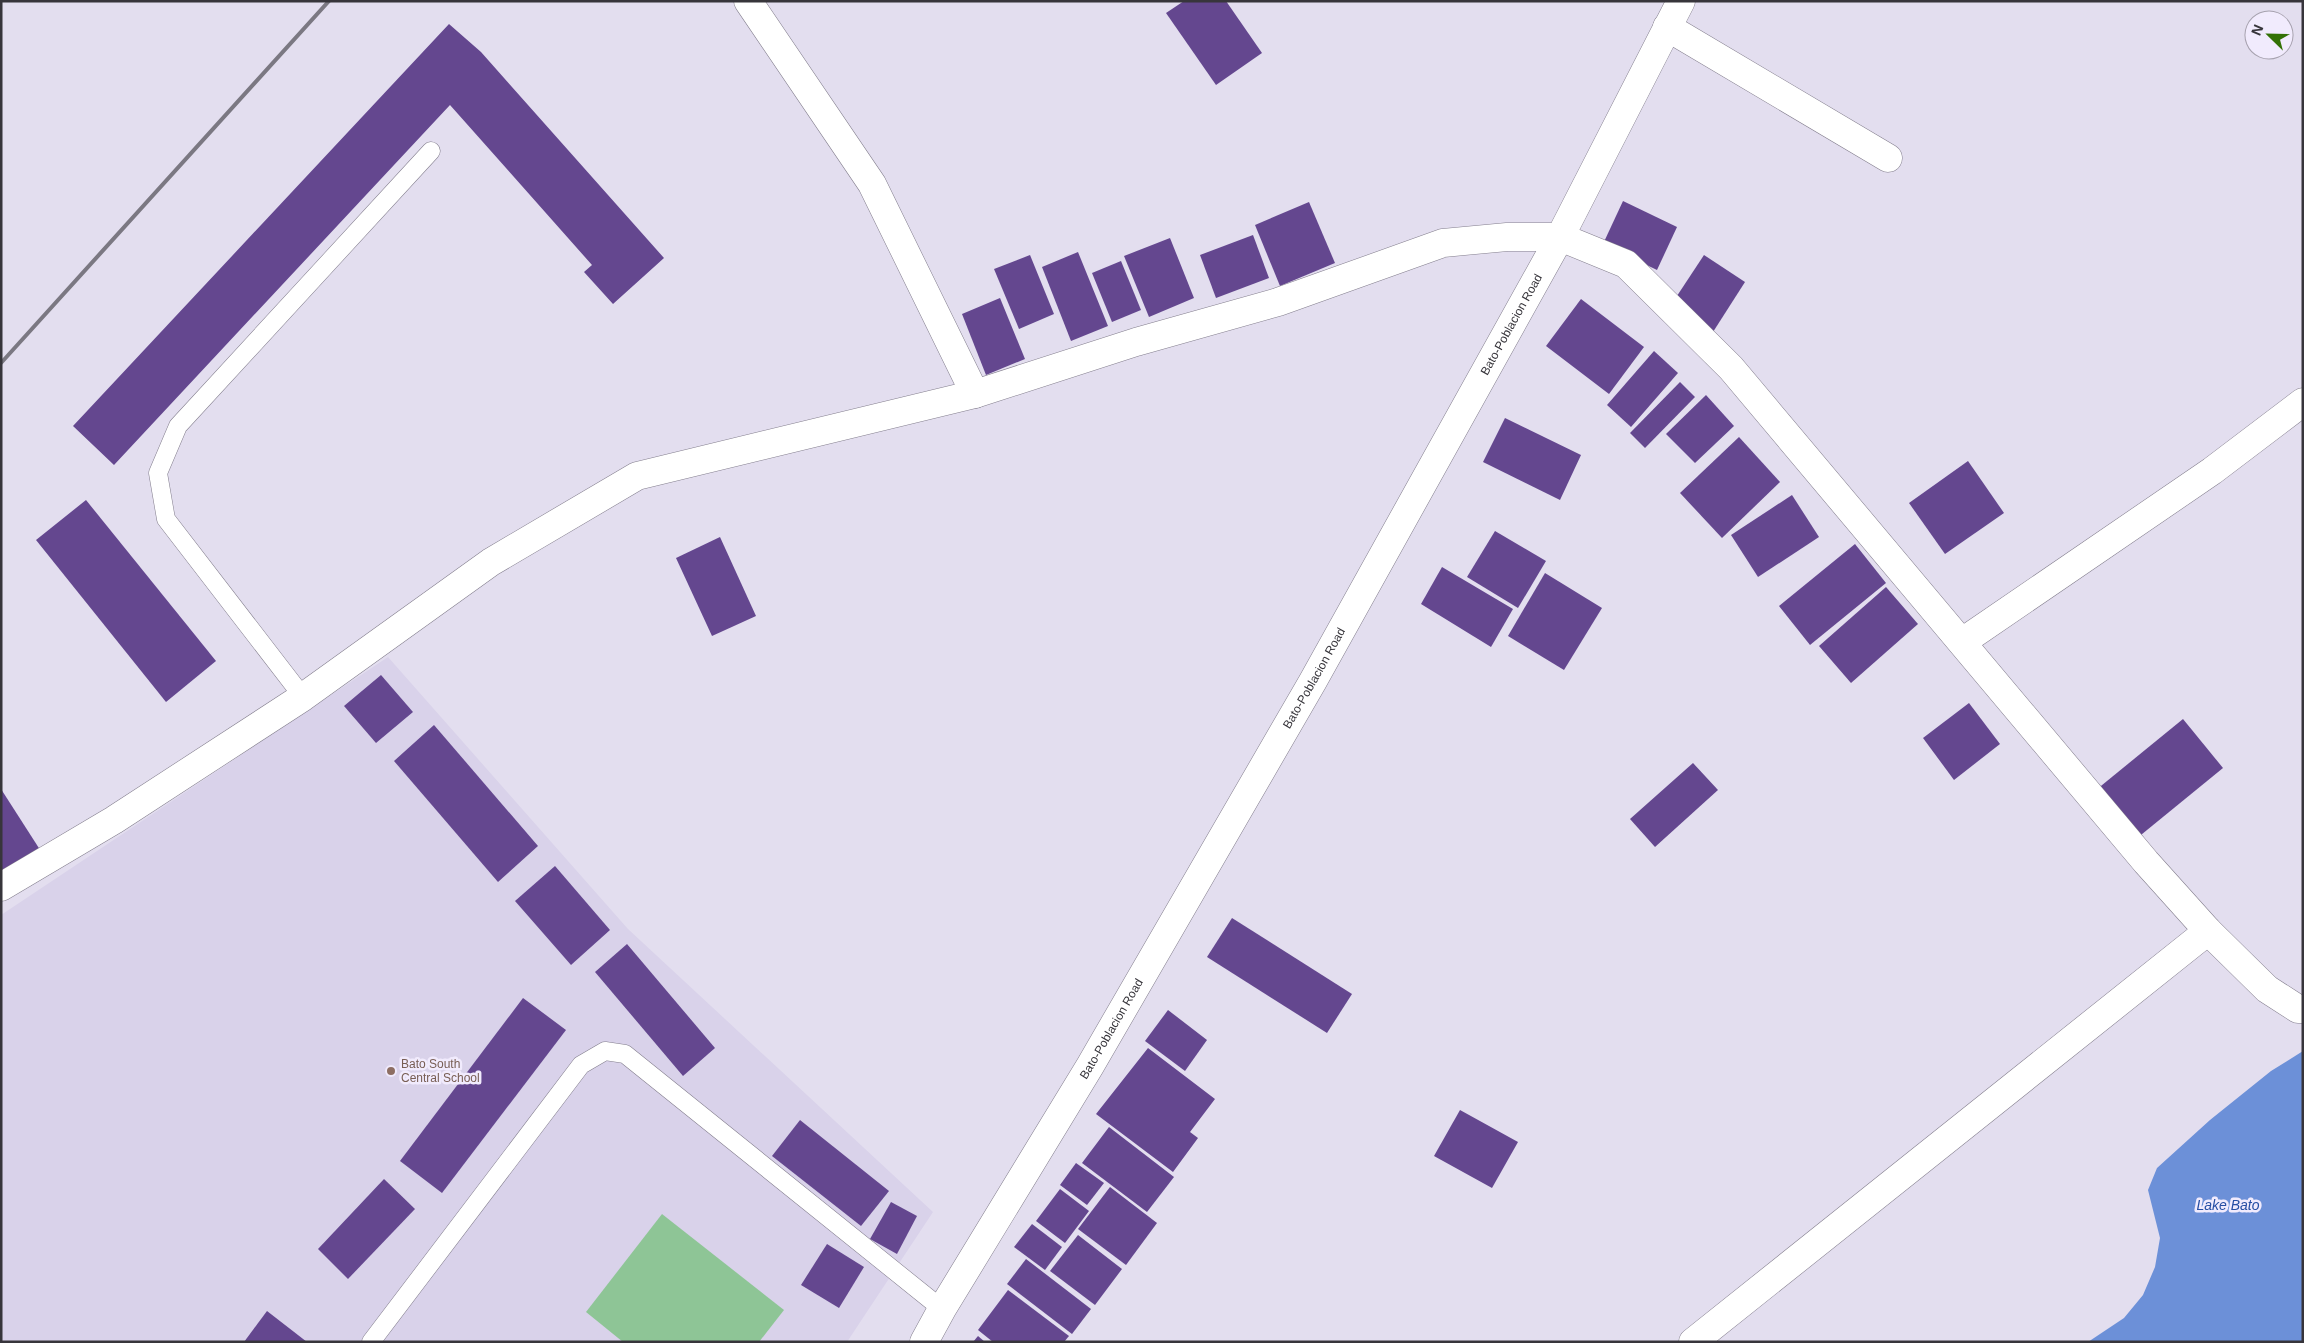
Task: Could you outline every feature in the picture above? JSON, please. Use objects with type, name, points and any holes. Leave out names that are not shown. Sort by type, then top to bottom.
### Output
[{"type":"street","points":[[748,1],[872,184],[975,394]]},
{"type":"street","name":"Bato-Poblacion Road","points":[[924,1342],[942,1308],[1090,1066],[1304,698],[1560,237],[1681,1]]},
{"type":"street","points":[[1667,27],[1888,158]]},
{"type":"street","points":[[1,887],[114,820],[303,696],[491,562],[637,476],[975,394],[1136,342],[1278,302],[1443,243],[1507,236],[1560,237],[1626,264],[1731,368],[2146,862],[2208,931],[2266,989],[2298,1010],[2303,1008]]},
{"type":"street","points":[[1962,642],[2212,471],[2303,402]]},
{"type":"street","points":[[1693,1342],[2208,931]]},
{"type":"lane","points":[[303,696],[166,519],[158,473],[178,426],[431,151]]},
{"type":"lane","points":[[371,1342],[581,1065],[605,1052],[625,1054],[942,1308]]},
{"type":"shaded area","name":"Bato South Central School","points":[[388,657],[628,929],[933,1212],[847,1342],[1,1342],[1,915]]},
{"type":"green space","points":[[662,1214],[784,1310],[759,1342],[623,1342],[586,1312]]},
{"type":"water","name":"Lake Bato","points":[[2303,1051],[2303,1342],[2088,1342],[2124,1318],[2143,1295],[2155,1267],[2160,1238],[2148,1190],[2157,1168],[2210,1120],[2271,1071]]},
{"type":"building","points":[[1184,1],[1226,1],[1262,53],[1216,85],[1166,13]]},
{"type":"building","points":[[449,24],[481,52],[664,258],[613,304],[584,272],[592,265],[450,105],[114,465],[73,426]]},
{"type":"building","points":[[1623,201],[1677,227],[1657,270],[1603,244]]},
{"type":"building","points":[[1309,202],[1335,263],[1280,286],[1255,225]]},
{"type":"building","points":[[1253,235],[1269,278],[1216,298],[1200,255]]},
{"type":"building","points":[[1170,238],[1194,298],[1149,317],[1124,256]]},
{"type":"building","points":[[1078,252],[1108,326],[1071,341],[1042,267]]},
{"type":"building","points":[[1030,255],[1054,314],[1019,329],[994,269]]},
{"type":"building","points":[[1704,255],[1745,282],[1713,332],[1671,305]]},
{"type":"building","points":[[1121,261],[1141,310],[1112,322],[1092,273]]},
{"type":"building","points":[[1000,298],[1025,359],[986,375],[962,314]]},
{"type":"building","points":[[1581,299],[1644,347],[1609,394],[1546,346]]},
{"type":"building","points":[[1654,351],[1678,373],[1631,427],[1607,405]]},
{"type":"building","points":[[1680,382],[1695,397],[1645,448],[1630,433]]},
{"type":"building","points":[[1706,395],[1734,426],[1695,463],[1666,434]]},
{"type":"building","points":[[1505,418],[1581,455],[1560,500],[1483,462]]},
{"type":"building","points":[[1739,437],[1780,482],[1722,538],[1680,493]]},
{"type":"building","points":[[1968,461],[2004,513],[1945,554],[1909,503]]},
{"type":"building","points":[[1792,495],[1819,537],[1758,577],[1731,535]]},
{"type":"building","points":[[86,500],[216,661],[166,702],[36,540]]},
{"type":"building","points":[[1495,531],[1546,561],[1518,608],[1467,577]]},
{"type":"building","points":[[720,537],[756,616],[712,636],[676,558]]},
{"type":"building","points":[[1855,544],[1886,583],[1810,645],[1779,606]]},
{"type":"building","points":[[1442,567],[1513,609],[1491,647],[1421,604]]},
{"type":"building","points":[[1545,573],[1602,608],[1564,670],[1508,636]]},
{"type":"building","points":[[1886,587],[1918,624],[1851,683],[1819,646]]},
{"type":"building","points":[[381,675],[413,712],[376,743],[344,706]]},
{"type":"building","points":[[1969,703],[2000,744],[1954,780],[1923,738]]},
{"type":"building","points":[[2183,719],[2223,768],[2136,839],[2096,790]]},
{"type":"building","points":[[434,725],[538,846],[498,882],[394,761]]},
{"type":"building","points":[[1693,763],[1718,790],[1655,847],[1630,819]]},
{"type":"building","points":[[1,789],[44,856],[1,884]]},
{"type":"building","points":[[555,866],[610,930],[571,965],[515,901]]},
{"type":"building","points":[[1232,918],[1352,994],[1327,1033],[1207,957]]},
{"type":"building","points":[[627,944],[715,1048],[683,1076],[595,972]]},
{"type":"building","points":[[523,998],[566,1030],[442,1193],[400,1161]]},
{"type":"building","points":[[1168,1010],[1207,1040],[1185,1071],[1145,1041]]},
{"type":"building","points":[[1148,1048],[1215,1099],[1190,1132],[1198,1138],[1173,1172],[1096,1114]]},
{"type":"building","points":[[1460,1110],[1518,1142],[1492,1188],[1434,1156]]},
{"type":"building","points":[[800,1120],[889,1191],[861,1226],[772,1156]]},
{"type":"building","points":[[1109,1127],[1174,1177],[1147,1212],[1082,1163]]},
{"type":"building","points":[[1076,1163],[1104,1183],[1087,1205],[1060,1185]]},
{"type":"building","points":[[384,1179],[415,1209],[348,1279],[318,1249]]},
{"type":"building","points":[[1110,1187],[1157,1223],[1126,1265],[1078,1229]]},
{"type":"building","points":[[1060,1189],[1089,1211],[1065,1243],[1036,1221]]},
{"type":"building","points":[[891,1202],[917,1216],[897,1254],[870,1239]]},
{"type":"building","points":[[1032,1224],[1062,1247],[1045,1270],[1014,1247]]},
{"type":"building","points":[[1078,1235],[1122,1269],[1095,1305],[1050,1271]]},
{"type":"building","points":[[827,1244],[864,1267],[839,1308],[801,1285]]},
{"type":"building","points":[[1026,1259],[1091,1309],[1072,1334],[1007,1284]]},
{"type":"building","points":[[1008,1290],[1069,1336],[1064,1342],[993,1342],[978,1330]]},
{"type":"building","points":[[267,1311],[307,1342],[244,1342]]},
{"type":"building","points":[[978,1336],[985,1342],[973,1342]]},
{"type":"railway","points":[[1,363],[329,1]]},
{"type":"place","name":"Bato South Central School","points":[[391,1071]]}]
